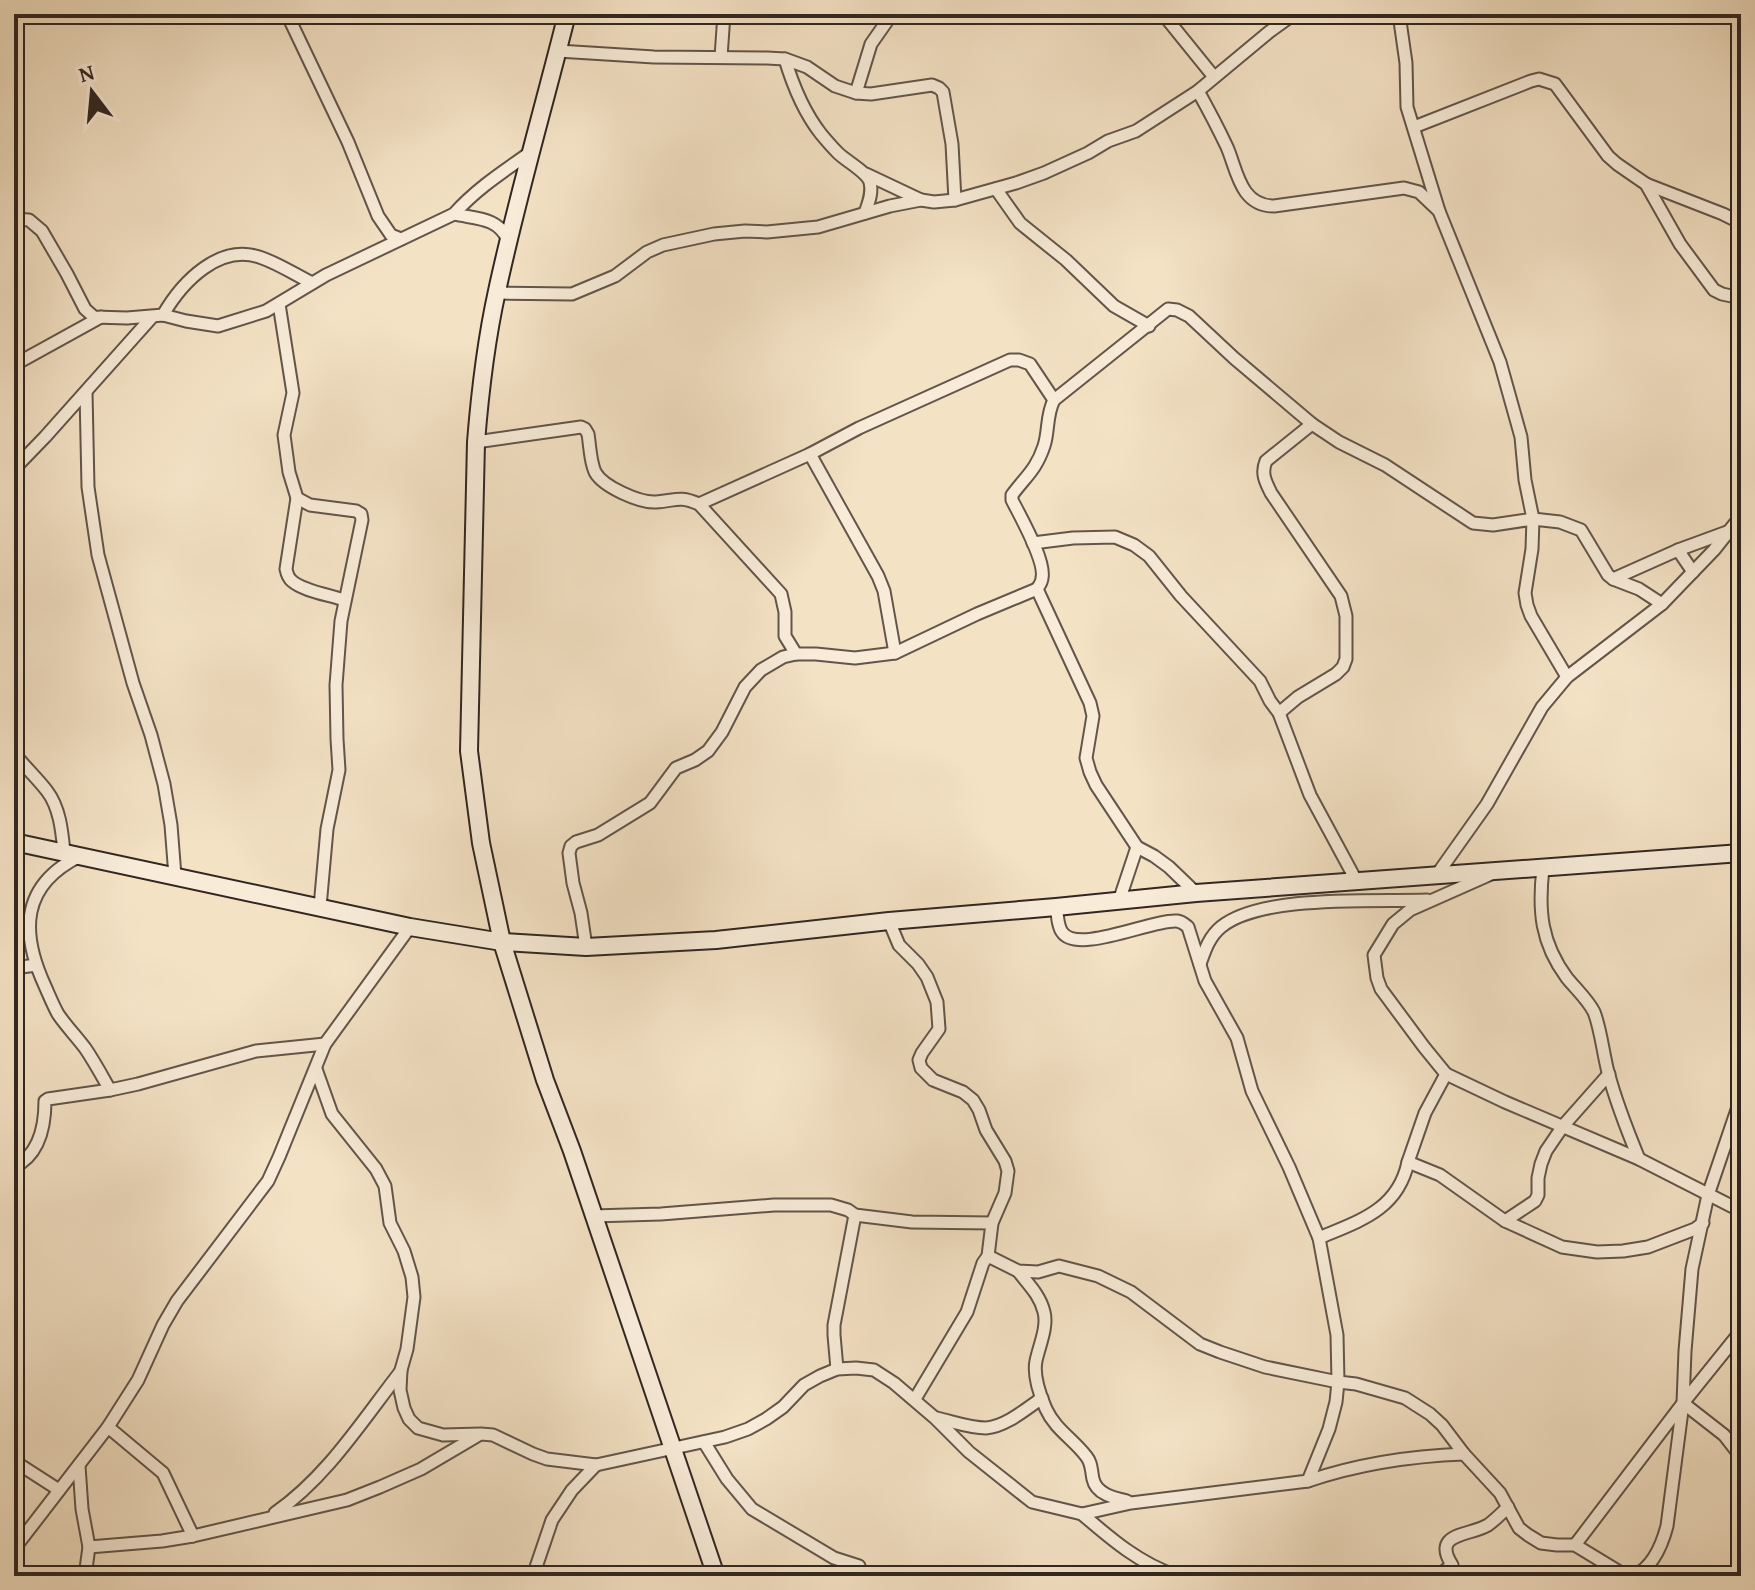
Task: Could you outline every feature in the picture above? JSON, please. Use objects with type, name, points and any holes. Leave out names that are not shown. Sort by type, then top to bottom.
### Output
[{"type":"street","points":[[287,14],[348,142],[378,216],[391,235],[401,239]]},
{"type":"street","points":[[567,14],[508,240],[480,394],[476,442],[469,751],[481,843],[502,942],[545,1080],[716,1576]]},
{"type":"street","points":[[721,57],[724,14]]},
{"type":"street","points":[[856,93],[871,44],[892,14]]},
{"type":"street","points":[[1163,14],[1214,77]]},
{"type":"street","points":[[785,59],[803,108],[837,152],[865,174],[921,200],[934,202],[955,200],[1044,173],[1108,141],[1136,131],[1198,91],[1294,14]]},
{"type":"street","points":[[1399,14],[1406,63],[1407,107],[1439,211],[1500,362],[1521,437],[1533,519],[1525,593],[1527,605],[1567,677]]},
{"type":"street","points":[[558,51],[654,57],[785,59],[807,67],[835,86],[856,93],[871,94],[932,85],[943,92],[952,144],[955,200]]},
{"type":"street","points":[[1414,127],[1531,81],[1546,80],[1555,84],[1617,164],[1646,184],[1741,223]]},
{"type":"street","points":[[1198,91],[1226,144],[1237,179],[1261,203],[1274,206],[1404,188],[1419,192],[1439,211]]},
{"type":"street","points":[[14,219],[29,220],[42,231],[85,309],[94,317],[157,316],[218,326],[266,311],[312,283],[454,214],[464,202],[532,151]]},
{"type":"street","points":[[865,174],[871,193],[865,213]]},
{"type":"street","points":[[1646,184],[1680,244],[1714,290],[1741,298]]},
{"type":"street","points":[[996,189],[1020,223],[1052,247],[1114,306],[1149,326]]},
{"type":"street","points":[[496,293],[572,294],[615,276],[647,252],[663,245],[714,234],[795,231],[921,200]]},
{"type":"street","points":[[454,214],[496,224],[508,240]]},
{"type":"street","points":[[14,469],[174,296],[198,272],[220,258],[236,254],[260,257],[312,283]]},
{"type":"street","points":[[279,304],[293,393],[284,435],[289,472],[297,498],[286,569],[292,582],[344,600]]},
{"type":"street","points":[[586,947],[573,883],[571,846],[598,835],[650,803],[676,768],[708,751],[722,732],[745,687],[761,670],[783,657],[796,654],[855,658],[895,653],[1037,589],[1043,577],[1033,543],[1012,495],[1035,468],[1046,442],[1049,412],[1054,400],[1168,309],[1183,312],[1312,424],[1339,442],[1385,465],[1473,523],[1493,525],[1533,519],[1560,522],[1581,530],[1604,570],[1613,579],[1639,589],[1662,604]]},
{"type":"street","points":[[14,365],[101,317]]},
{"type":"street","points":[[699,504],[1010,360],[1030,364],[1054,400]]},
{"type":"street","points":[[86,392],[88,487],[98,555],[164,784],[175,876]]},
{"type":"street","points":[[1279,713],[1298,697],[1336,674],[1346,659],[1346,616],[1341,596],[1264,479],[1266,461],[1312,424]]},
{"type":"street","points":[[476,442],[581,427],[588,434],[595,472],[617,490],[632,499],[647,502],[682,497],[699,504],[781,594],[785,636],[796,654]]},
{"type":"street","points":[[810,454],[878,576],[884,591],[895,653]]},
{"type":"street","points":[[297,498],[310,505],[356,511],[361,514],[362,520],[344,600],[338,646],[339,770],[327,829],[320,907]]},
{"type":"street","points":[[1436,876],[1487,804],[1542,707],[1567,677],[1662,604],[1741,516]]},
{"type":"street","points":[[1613,579],[1729,531]]},
{"type":"street","points":[[1033,543],[1115,537],[1149,556],[1181,596],[1260,681],[1279,713],[1310,795],[1357,882]]},
{"type":"street","points":[[1678,550],[1693,572]]},
{"type":"street","points":[[1037,589],[1090,703],[1093,716],[1086,758],[1096,785],[1137,847],[1169,867],[1196,893]]},
{"type":"street","points":[[14,753],[55,804],[72,854]]},
{"type":"street","points":[[14,842],[410,927],[502,942],[586,947],[716,940],[1196,893],[1741,853]]},
{"type":"street","points":[[1119,901],[1137,847]]},
{"type":"street","points":[[72,854],[39,891],[32,906],[29,928],[36,965],[57,1012],[90,1055],[110,1090]]},
{"type":"street","points":[[1543,868],[1540,893],[1546,941],[1555,962],[1594,1013],[1620,1113],[1639,1159]]},
{"type":"street","points":[[1498,871],[1410,910],[1393,924],[1374,955],[1381,989],[1446,1074],[1639,1159],[1741,1211]]},
{"type":"street","points":[[1200,964],[1210,938],[1221,927],[1256,910],[1350,900],[1432,900]]},
{"type":"street","points":[[1056,907],[1059,928],[1063,935],[1070,938],[1086,940],[1114,936],[1168,922],[1182,922],[1190,930],[1205,981],[1237,1038],[1252,1091],[1319,1238],[1337,1335],[1338,1382],[1329,1429],[1308,1481]]},
{"type":"street","points":[[889,921],[899,945],[927,977],[937,1002],[939,1029],[922,1053],[919,1060],[921,1068],[933,1080],[963,1092],[973,1100],[1008,1171],[1005,1193],[992,1223],[988,1256],[967,1312],[915,1399]]},
{"type":"street","points":[[14,1549],[108,1427],[138,1380],[177,1301],[268,1181],[325,1044],[410,927]]},
{"type":"street","points":[[14,968],[36,965]]},
{"type":"street","points":[[14,1167],[30,1156],[37,1145],[46,1100],[110,1090],[256,1051],[325,1044]]},
{"type":"street","points":[[316,1069],[332,1114],[376,1169],[385,1186],[390,1223],[404,1251],[412,1277],[414,1297],[400,1390],[409,1419],[418,1428],[443,1435],[493,1435],[547,1459],[596,1465],[704,1442],[748,1429],[783,1407],[804,1385],[837,1369],[874,1370],[915,1399],[969,1452],[1032,1502],[1082,1514],[1143,1562],[1177,1576]]},
{"type":"street","points":[[1319,1238],[1361,1220],[1393,1197],[1405,1178],[1425,1113],[1446,1074]]},
{"type":"street","points":[[1505,1221],[1535,1201],[1546,1151],[1563,1126],[1609,1074]]},
{"type":"street","points":[[1634,1576],[1656,1555],[1667,1526],[1683,1403],[1692,1269],[1708,1195],[1741,1098]]},
{"type":"street","points":[[1408,1162],[1440,1175],[1505,1221],[1562,1247],[1597,1252],[1648,1247],[1703,1223]]},
{"type":"street","points":[[593,1216],[831,1205],[855,1215],[912,1222],[992,1223]]},
{"type":"street","points":[[837,1369],[834,1325],[855,1215]]},
{"type":"street","points":[[988,1256],[1018,1271],[1038,1295],[1044,1310],[1045,1319],[1035,1364],[1042,1398],[1052,1421],[1088,1458],[1096,1488],[1131,1503]]},
{"type":"street","points":[[1018,1271],[1038,1272],[1059,1266],[1098,1276],[1131,1292],[1200,1344],[1220,1352],[1265,1367],[1356,1384],[1405,1398],[1442,1425],[1500,1493],[1519,1528],[1541,1543],[1575,1545],[1626,1576]]},
{"type":"street","points":[[1575,1545],[1741,1331]]},
{"type":"street","points":[[267,1518],[298,1495],[327,1467],[401,1370]]},
{"type":"street","points":[[935,1418],[988,1428],[1042,1398]]},
{"type":"street","points":[[1683,1403],[1724,1435],[1741,1457]]},
{"type":"street","points":[[108,1427],[163,1473],[193,1536]]},
{"type":"street","points":[[89,1547],[193,1536],[347,1500],[421,1469],[481,1434]]},
{"type":"street","points":[[704,1442],[727,1479],[752,1509],[834,1558],[859,1566]]},
{"type":"street","points":[[1082,1514],[1131,1503],[1308,1481],[1346,1470],[1426,1455],[1464,1454]]},
{"type":"street","points":[[14,1461],[59,1490]]},
{"type":"street","points":[[533,1576],[552,1520],[572,1490],[596,1465]]},
{"type":"street","points":[[79,1466],[89,1547],[85,1576]]},
{"type":"street","points":[[1459,1576],[1446,1551],[1447,1544],[1458,1534],[1488,1525],[1508,1507]]},
{"type":"street","points":[[1438,1576],[1452,1565]]}]
